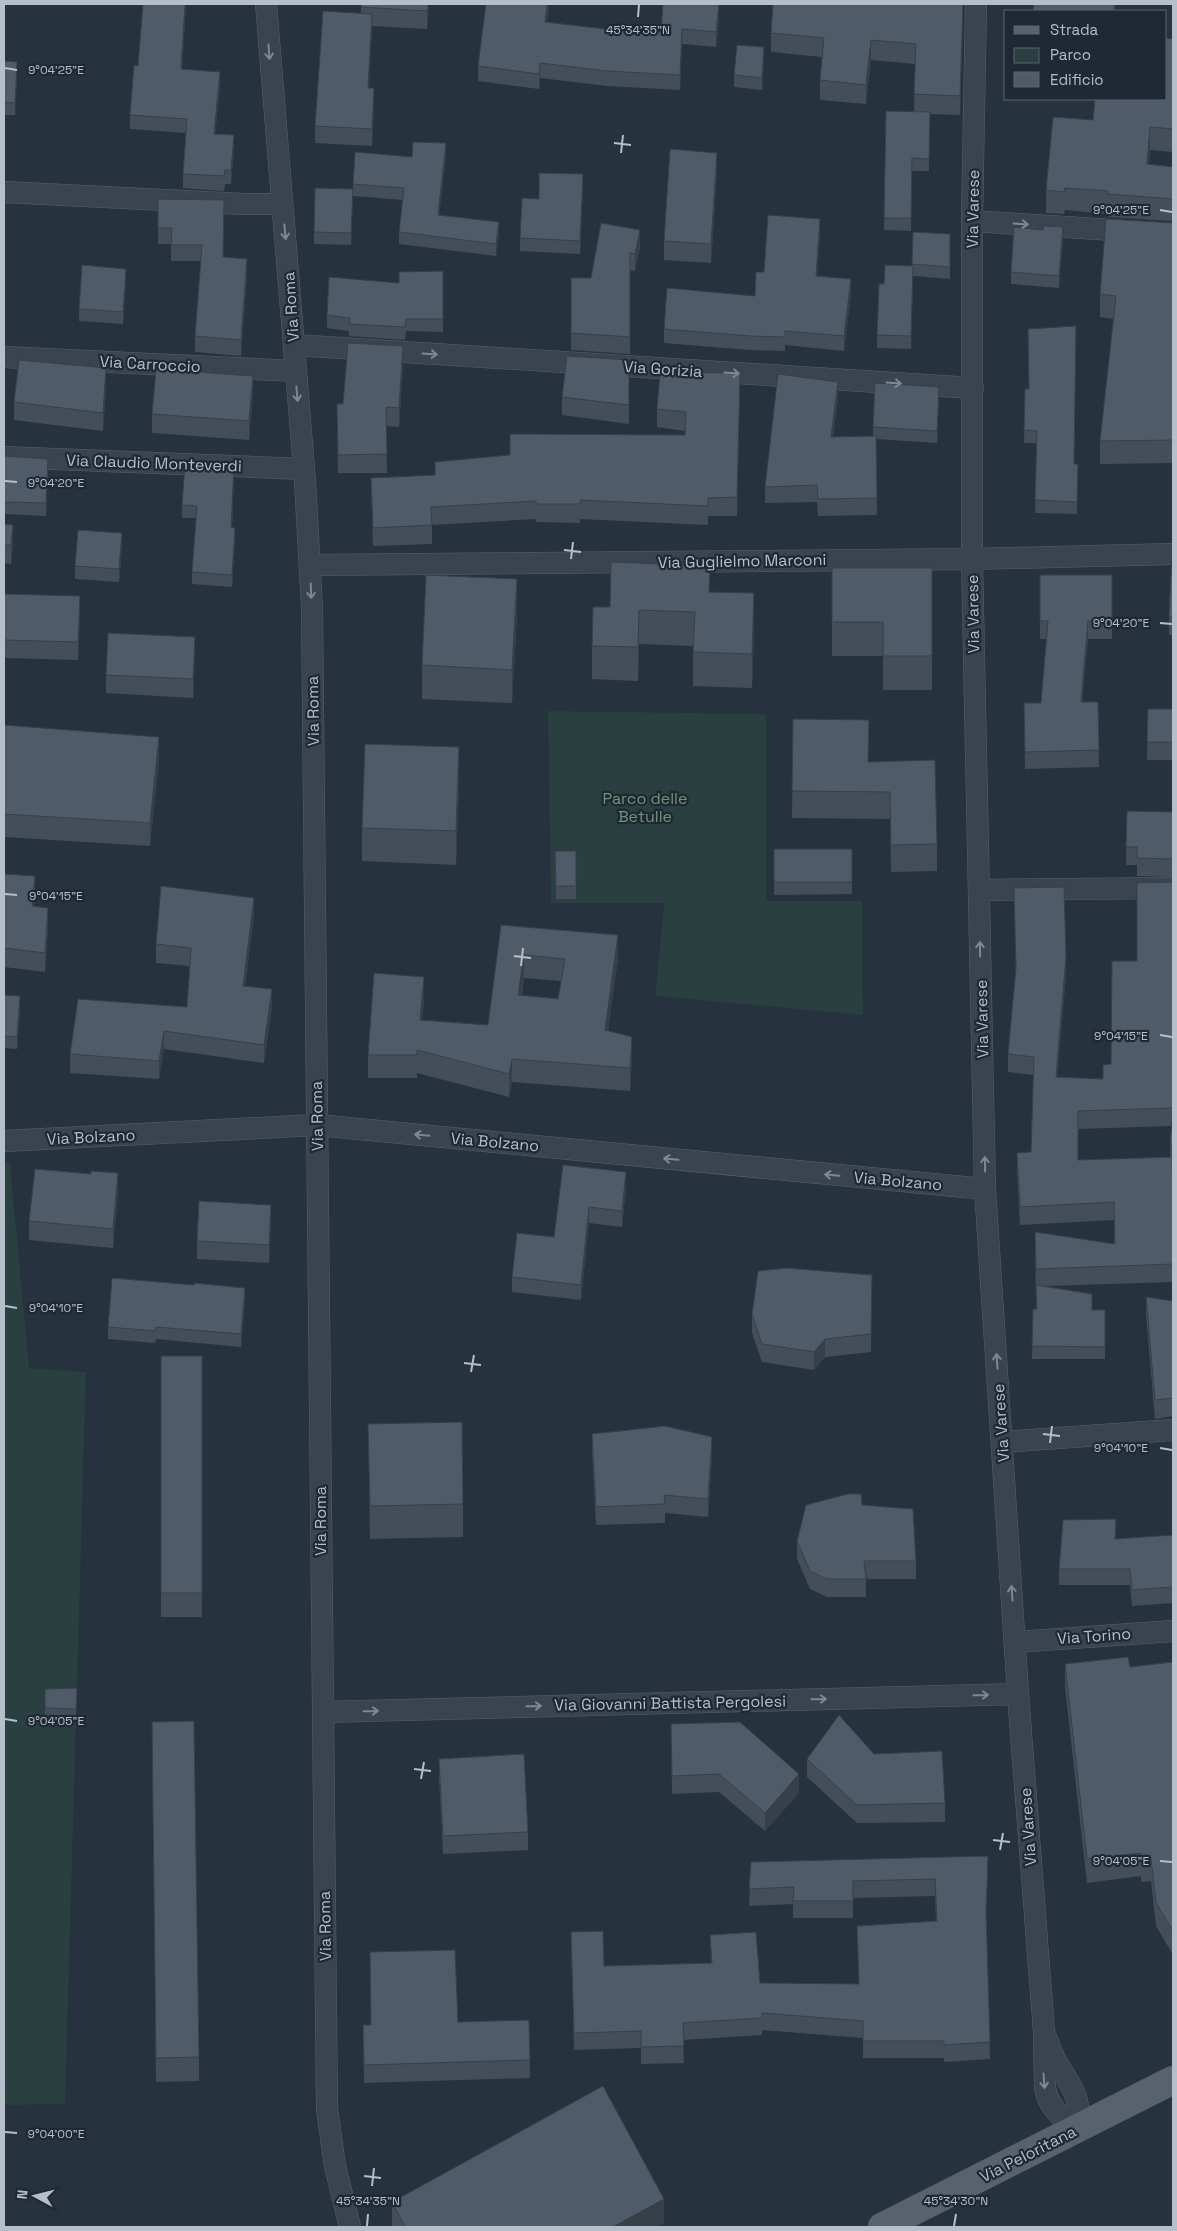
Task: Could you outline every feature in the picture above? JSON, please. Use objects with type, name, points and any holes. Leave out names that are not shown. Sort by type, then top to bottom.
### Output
[{"type":"main road","name":"Via Peloritana","points":[[882,2227],[1173,2080]]},
{"type":"street","name":"Via Roma","points":[[266,4],[304,469],[310,565],[327,2109],[335,2166],[350,2227]]},
{"type":"street","name":"Via Varese","points":[[976,4],[972,221],[974,388],[972,559],[986,1189],[1014,1642],[1044,2032],[1078,2101],[1080,2114],[1077,2129]]},
{"type":"street","points":[[4,192],[244,204],[282,204]]},
{"type":"street","points":[[972,221],[1173,234]]},
{"type":"street","name":"Via Gorizia","points":[[294,345],[974,388]]},
{"type":"street","name":"Via Carroccio","points":[[4,357],[296,370]]},
{"type":"street","name":"Via Claudio Monteverdi","points":[[4,457],[304,469]]},
{"type":"street","name":"Via Guglielmo Marconi","points":[[310,565],[972,559],[1173,554]]},
{"type":"street","points":[[979,890],[1173,888]]},
{"type":"street","name":"Via Bolzano","points":[[4,1141],[317,1125],[986,1189]]},
{"type":"street","points":[[1002,1442],[1173,1430]]},
{"type":"street","name":"Via Torino","points":[[1014,1642],[1173,1631]]},
{"type":"street","name":"Via Giovanni Battista Pergolesi","points":[[323,1712],[1018,1694]]},
{"type":"green space","name":"Parco delle Betulle","points":[[548,711],[766,714],[766,901],[862,901],[863,1015],[655,996],[664,903],[551,903]]},
{"type":"green space","points":[[4,1162],[10,1162],[29,1368],[86,1372],[65,2104],[4,2105]]},
{"type":"building","points":[[143,4],[185,4],[181,69],[220,72],[214,134],[234,135],[231,170],[225,170],[224,176],[183,174],[187,119],[130,115],[134,65],[138,66]]},
{"type":"building","points":[[361,4],[428,4],[427,11],[361,7]]},
{"type":"building","points":[[486,4],[547,4],[545,22],[605,29],[661,32],[663,4],[719,5],[716,32],[682,29],[680,75],[607,71],[540,63],[539,74],[478,66]]},
{"type":"building","points":[[773,4],[963,4],[960,96],[914,94],[916,44],[871,40],[866,85],[820,80],[824,38],[771,33]]},
{"type":"building","points":[[1034,4],[1114,4],[1114,10],[1033,10]]},
{"type":"building","points":[[323,11],[372,14],[368,88],[374,88],[372,129],[315,126]]},
{"type":"building","points":[[1167,38],[1173,39],[1173,129],[1150,127],[1147,164],[1173,167],[1173,199],[1108,194],[1108,191],[1065,188],[1064,192],[1046,190],[1053,117],[1093,120],[1095,100],[1167,100]]},
{"type":"building","points":[[737,45],[764,47],[762,78],[734,75]]},
{"type":"building","points":[[4,61],[17,62],[15,103],[4,102]]},
{"type":"building","points":[[886,111],[930,112],[929,159],[912,158],[911,218],[884,218]]},
{"type":"building","points":[[413,142],[446,143],[438,215],[499,222],[496,244],[399,232],[404,188],[353,184],[355,152],[412,157]]},
{"type":"building","points":[[670,149],[717,153],[711,244],[664,241]]},
{"type":"building","points":[[539,173],[583,174],[580,241],[520,238],[522,198],[539,199]]},
{"type":"building","points":[[315,188],[353,189],[351,233],[314,232]]},
{"type":"building","points":[[158,199],[224,200],[223,257],[247,259],[241,340],[195,336],[202,245],[171,245],[172,228],[158,228]]},
{"type":"building","points":[[768,215],[820,219],[816,276],[851,279],[844,336],[785,331],[785,337],[750,336],[664,329],[667,288],[755,296],[756,272],[764,272]]},
{"type":"building","points":[[1106,219],[1173,223],[1173,440],[1100,441],[1116,296],[1100,294]]},
{"type":"building","points":[[601,223],[640,230],[635,254],[630,253],[630,337],[571,333],[571,278],[591,278]]},
{"type":"building","points":[[1044,226],[1063,227],[1059,276],[1011,272],[1014,227],[1043,230]]},
{"type":"building","points":[[913,232],[950,234],[950,267],[912,264]]},
{"type":"building","points":[[82,265],[126,269],[123,312],[79,309]]},
{"type":"building","points":[[885,265],[913,266],[911,336],[877,335],[879,284],[884,284]]},
{"type":"building","points":[[443,271],[443,319],[406,319],[405,327],[349,324],[350,318],[327,315],[329,277],[399,283],[399,272]]},
{"type":"building","points":[[1076,326],[1074,464],[1078,464],[1077,502],[1035,500],[1037,431],[1024,430],[1025,389],[1029,389],[1028,329]]},
{"type":"building","points":[[348,343],[403,346],[399,408],[386,407],[387,454],[338,455],[337,404],[343,404]]},
{"type":"building","points":[[567,356],[629,360],[629,405],[562,397]]},
{"type":"building","points":[[19,360],[106,368],[103,413],[14,402]]},
{"type":"building","points":[[156,369],[253,376],[249,421],[152,414]]},
{"type":"building","points":[[660,372],[740,373],[737,497],[708,498],[708,506],[580,500],[580,504],[536,504],[536,501],[431,507],[432,525],[373,528],[371,478],[435,475],[435,462],[510,455],[510,434],[685,435],[686,412],[657,409]]},
{"type":"building","points":[[778,374],[838,382],[831,437],[876,436],[877,498],[818,499],[817,485],[765,487]]},
{"type":"building","points":[[875,383],[939,387],[937,431],[873,427]]},
{"type":"building","points":[[4,456],[48,459],[46,503],[4,502]]},
{"type":"building","points":[[185,464],[234,466],[231,527],[235,528],[232,575],[192,572],[197,506],[182,505]]},
{"type":"building","points":[[4,524],[13,525],[11,545],[4,545]]},
{"type":"building","points":[[78,530],[122,533],[119,569],[75,566]]},
{"type":"building","points":[[1172,554],[1173,617],[1169,617]]},
{"type":"building","points":[[611,562],[710,566],[709,592],[754,593],[752,654],[693,652],[695,612],[639,610],[638,647],[592,646],[593,607],[610,607]]},
{"type":"building","points":[[832,568],[932,568],[932,656],[883,656],[883,622],[832,622]]},
{"type":"building","points":[[426,575],[517,579],[512,670],[422,665]]},
{"type":"building","points":[[1040,575],[1112,575],[1112,622],[1088,621],[1081,702],[1098,702],[1099,750],[1025,752],[1024,703],[1041,703],[1048,621],[1040,621]]},
{"type":"building","points":[[4,594],[80,596],[78,642],[4,640]]},
{"type":"building","points":[[108,633],[195,637],[193,679],[106,675]]},
{"type":"building","points":[[1148,709],[1173,709],[1173,742],[1147,742]]},
{"type":"building","points":[[793,719],[869,720],[868,762],[935,760],[937,844],[891,845],[890,792],[792,791]]},
{"type":"building","points":[[4,725],[159,737],[150,823],[4,814]]},
{"type":"building","points":[[365,744],[459,747],[456,831],[362,828]]},
{"type":"building","points":[[1127,811],[1173,812],[1173,859],[1137,858],[1137,847],[1126,847]]},
{"type":"building","points":[[774,849],[852,849],[852,882],[774,882]]},
{"type":"building","points":[[555,851],[576,851],[576,886],[556,886]]},
{"type":"building","points":[[4,874],[35,876],[32,906],[48,908],[45,953],[4,948]]},
{"type":"building","points":[[1173,882],[1173,1108],[1078,1111],[1078,1160],[1172,1157],[1173,1264],[1036,1269],[1035,1232],[1115,1244],[1114,1202],[1020,1207],[1017,1153],[1031,1152],[1034,1057],[1008,1054],[1016,968],[1014,888],[1064,887],[1066,957],[1056,1077],[1103,1079],[1103,1065],[1111,1064],[1112,961],[1137,961],[1137,883]]},
{"type":"building","points":[[161,886],[254,898],[243,986],[272,989],[264,1045],[164,1031],[159,1061],[70,1054],[78,999],[187,1007],[191,948],[156,944]]},
{"type":"building","points":[[501,925],[618,935],[605,1030],[632,1037],[630,1068],[512,1059],[509,1074],[417,1050],[417,1055],[368,1055],[374,973],[424,977],[420,1020],[488,1025]],"holes":[[[524,955],[565,959],[558,999],[518,995]]]},
{"type":"building","points":[[4,995],[20,996],[17,1037],[4,1036]]},
{"type":"building","points":[[1173,1108],[1173,1146],[1170,1146]]},
{"type":"building","points":[[563,1165],[626,1172],[622,1211],[589,1207],[581,1285],[512,1277],[517,1233],[554,1237]]},
{"type":"building","points":[[35,1169],[91,1174],[91,1171],[118,1173],[113,1229],[29,1221]]},
{"type":"building","points":[[199,1201],[271,1205],[269,1245],[197,1241]]},
{"type":"building","points":[[787,1268],[872,1275],[871,1334],[825,1339],[814,1352],[762,1344],[752,1314],[758,1271]]},
{"type":"building","points":[[112,1278],[245,1288],[241,1334],[156,1327],[155,1331],[108,1327]]},
{"type":"building","points":[[1036,1285],[1092,1294],[1092,1310],[1105,1310],[1105,1347],[1032,1346],[1033,1309],[1037,1309]]},
{"type":"building","points":[[1146,1297],[1173,1301],[1173,1398],[1155,1400]]},
{"type":"building","points":[[161,1356],[202,1356],[202,1593],[161,1593]]},
{"type":"building","points":[[462,1422],[463,1504],[370,1506],[368,1424]]},
{"type":"building","points":[[665,1426],[712,1437],[708,1499],[664,1495],[665,1504],[596,1507],[592,1434]]},
{"type":"building","points":[[848,1494],[861,1494],[862,1505],[913,1509],[916,1561],[864,1561],[866,1579],[827,1579],[810,1571],[797,1541],[806,1505]]},
{"type":"building","points":[[1116,1519],[1115,1539],[1173,1535],[1173,1587],[1132,1590],[1130,1569],[1059,1569],[1063,1520]]},
{"type":"building","points":[[1128,1657],[1130,1667],[1173,1662],[1173,1931],[1156,1903],[1151,1858],[1141,1859],[1141,1853],[1087,1859],[1065,1664]]},
{"type":"building","points":[[77,1688],[76,1709],[45,1708],[45,1689]]},
{"type":"building","points":[[839,1715],[874,1754],[942,1751],[945,1803],[857,1805],[807,1759]]},
{"type":"building","points":[[194,1721],[199,2057],[156,2058],[152,1722]]},
{"type":"building","points":[[740,1722],[799,1774],[765,1813],[719,1774],[672,1776],[671,1724]]},
{"type":"building","points":[[524,1754],[528,1832],[443,1836],[439,1759]]},
{"type":"building","points":[[988,1856],[986,1910],[990,2042],[944,2045],[944,2041],[863,2041],[863,2021],[762,2013],[762,2018],[683,2023],[684,2046],[641,2047],[641,2031],[574,2033],[571,1932],[603,1931],[604,1966],[712,1963],[710,1935],[756,1932],[760,1983],[859,1984],[857,1926],[937,1921],[935,1879],[853,1881],[853,1901],[793,1901],[794,1887],[749,1889],[751,1862]]},
{"type":"building","points":[[455,1950],[458,2022],[529,2020],[530,2060],[364,2065],[363,2025],[371,2025],[370,1952]]},
{"type":"building","points":[[603,2086],[664,2199],[613,2227],[405,2227],[392,2202]]}]
